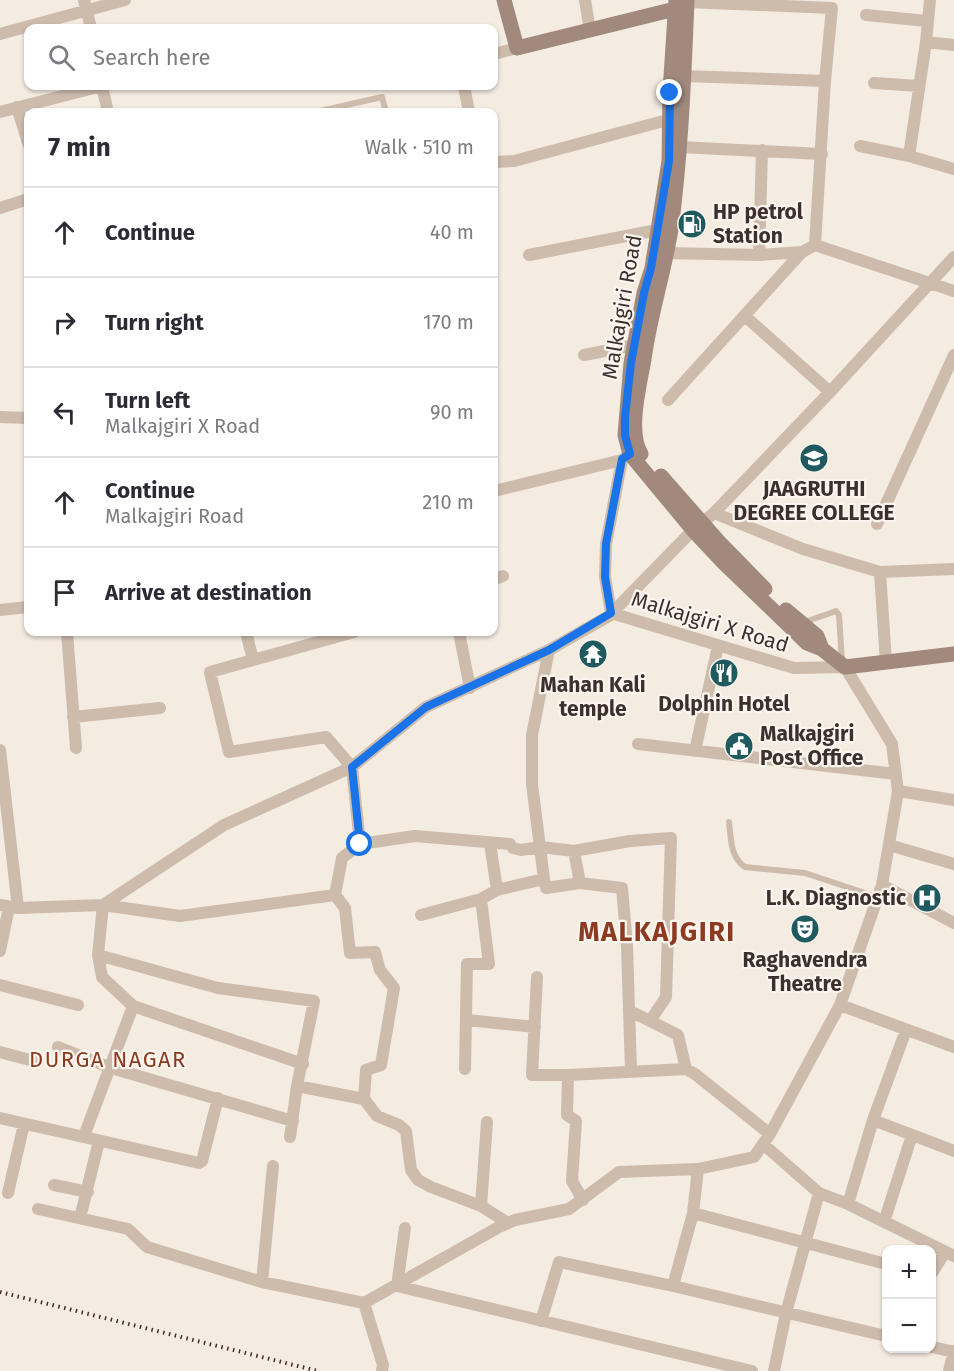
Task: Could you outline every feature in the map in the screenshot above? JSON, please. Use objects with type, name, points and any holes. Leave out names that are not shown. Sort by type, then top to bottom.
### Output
[{"type":"main road","points":[[504,0],[517,48],[590,31],[681,3]]},
{"type":"main road","name":"Malkajgiri Road","points":[[630,454],[646,347],[666,253],[680,147],[684,76],[681,3]]},
{"type":"main road","name":"Malkajgiri Road","points":[[630,454],[625,435],[625,417],[635,345],[669,161],[670,93],[681,3]]},
{"type":"main road","points":[[630,454],[704,522],[774,598],[816,636],[822,649]]},
{"type":"main road","points":[[704,522],[723,562],[807,643],[822,649],[844,666],[953,654]]},
{"type":"street","points":[[30,24],[86,5],[125,0]]},
{"type":"street","points":[[585,0],[590,31]]},
{"type":"street","points":[[909,156],[930,0]]},
{"type":"street","points":[[681,3],[832,9],[825,81],[815,245]]},
{"type":"street","points":[[86,5],[90,24]]},
{"type":"street","points":[[866,15],[927,21]]},
{"type":"street","points":[[0,34],[24,26]]},
{"type":"street","points":[[926,42],[954,45]]},
{"type":"street","points":[[498,53],[517,48]]},
{"type":"street","points":[[684,76],[825,81]]},
{"type":"street","points":[[874,83],[918,86]]},
{"type":"street","points":[[0,112],[87,90]]},
{"type":"street","points":[[103,90],[107,108]]},
{"type":"street","points":[[465,90],[468,108]]},
{"type":"street","points":[[17,108],[24,130]]},
{"type":"street","points":[[498,162],[513,161],[671,119]]},
{"type":"street","points":[[860,146],[909,156],[954,169]]},
{"type":"street","points":[[680,147],[822,154]]},
{"type":"street","points":[[759,255],[762,150]]},
{"type":"street","points":[[0,208],[24,200]]},
{"type":"street","points":[[529,255],[657,230]]},
{"type":"street","points":[[668,400],[802,252],[815,245],[954,291]]},
{"type":"street","points":[[103,905],[224,825],[352,767],[426,707],[549,650],[611,613],[830,393],[952,259],[954,245]]},
{"type":"street","points":[[666,253],[759,255],[802,252]]},
{"type":"street","points":[[745,316],[830,393]]},
{"type":"street","points":[[584,355],[635,345]]},
{"type":"street","points":[[878,524],[954,355]]},
{"type":"street","points":[[0,417],[24,418]]},
{"type":"street","points":[[498,490],[630,454]]},
{"type":"street","name":"Malkajgiri X Road","points":[[630,454],[606,544],[605,577],[611,613],[795,668],[844,666]]},
{"type":"street","points":[[704,522],[880,573],[954,569]]},
{"type":"street","points":[[880,573],[886,663]]},
{"type":"street","points":[[0,610],[24,608]]},
{"type":"street","points":[[67,636],[76,748]]},
{"type":"street","points":[[247,636],[253,660]]},
{"type":"street","points":[[340,636],[210,672],[229,752],[326,737],[352,767],[360,844]]},
{"type":"street","points":[[460,636],[470,688]]},
{"type":"street","points":[[695,751],[718,646]]},
{"type":"street","points":[[549,650],[532,735],[532,784],[544,879],[546,888],[580,883],[622,888],[630,1011],[631,1071]]},
{"type":"street","points":[[38,1209],[128,1229],[147,1247],[261,1282],[364,1304],[508,1223],[559,1212],[583,1200],[619,1172],[698,1169],[754,1157],[767,1139],[840,1005],[882,885],[898,791],[897,774],[891,744],[844,666]]},
{"type":"street","points":[[73,717],[160,708]]},
{"type":"street","points":[[638,744],[897,774]]},
{"type":"street","points":[[0,750],[9,907],[0,951]]},
{"type":"street","points":[[898,791],[954,800]]},
{"type":"street","points":[[508,1223],[481,1206],[418,1180],[411,1170],[406,1131],[399,1125],[377,1116],[364,1099],[366,1070],[381,1065],[394,988],[380,970],[375,952],[350,953],[345,908],[335,895],[342,858],[360,844],[415,836],[510,844],[513,848],[521,850],[541,847],[574,851],[630,841],[671,838],[666,997],[650,1021]]},
{"type":"street","points":[[490,843],[497,890]]},
{"type":"street","points":[[889,845],[954,864]]},
{"type":"street","points":[[574,851],[580,883]]},
{"type":"street","points":[[421,915],[481,899],[497,890],[544,879]]},
{"type":"street","points":[[882,885],[954,923]]},
{"type":"street","points":[[9,907],[103,905],[180,916],[335,895]]},
{"type":"street","points":[[465,1069],[467,964],[489,964],[481,899]]},
{"type":"street","points":[[103,905],[98,955],[102,977],[133,1006],[303,1064]]},
{"type":"street","points":[[98,955],[218,988],[314,1001],[297,1086],[290,1137]]},
{"type":"street","points":[[537,977],[532,1075],[568,1076],[686,1069],[695,1074],[767,1139],[819,1192],[949,1254],[936,1269]]},
{"type":"street","points":[[0,984],[78,1005]]},
{"type":"street","points":[[840,1005],[954,1047]]},
{"type":"street","points":[[84,1136],[133,1006]]},
{"type":"street","points":[[630,1011],[678,1035],[686,1069]]},
{"type":"street","points":[[467,1020],[535,1027]]},
{"type":"street","points":[[848,1204],[873,1120],[906,1030]]},
{"type":"street","points":[[58,1047],[111,1068],[293,1121]]},
{"type":"street","points":[[0,1052],[34,1061]]},
{"type":"street","points":[[568,1076],[567,1115],[576,1121],[572,1181],[583,1200]]},
{"type":"street","points":[[297,1086],[364,1099]]},
{"type":"street","points":[[0,1118],[200,1163],[218,1098]]},
{"type":"street","points":[[873,1120],[954,1151]]},
{"type":"street","points":[[481,1206],[487,1122]]},
{"type":"street","points":[[8,1193],[24,1124]]},
{"type":"street","points":[[884,1222],[912,1135]]},
{"type":"street","points":[[80,1218],[99,1141]]},
{"type":"street","points":[[261,1282],[273,1166]]},
{"type":"street","points":[[672,1286],[693,1213],[698,1169]]},
{"type":"street","points":[[54,1185],[88,1192]]},
{"type":"street","points":[[774,1371],[786,1313],[819,1192]]},
{"type":"street","points":[[693,1213],[882,1263]]},
{"type":"street","points":[[397,1286],[405,1228]]},
{"type":"street","points":[[541,1321],[559,1262],[882,1335]]},
{"type":"street","points":[[397,1286],[752,1371]]},
{"type":"street","points":[[364,1304],[383,1365],[382,1371]]},
{"type":"street","points":[[936,1348],[954,1352],[949,1371]]},
{"type":"lane","points":[[334,108],[382,97],[385,108]]},
{"type":"lane","points":[[802,623],[834,611],[838,612],[844,666]]},
{"type":"lane","points":[[729,822],[734,855],[745,867],[805,873],[877,897]]},
{"type":"railway","points":[[0,1292],[318,1371]]},
{"type":"place","name":"HP petrol Station","points":[[692,224]]},
{"type":"place","name":"JAAGRUTHI DEGREE COLLEGE","points":[[814,458]]},
{"type":"place","name":"Mahan Kali temple","points":[[593,654]]},
{"type":"place","name":"Dolphin Hotel","points":[[724,673]]},
{"type":"place","name":"Malkajgiri Post Office","points":[[739,746]]},
{"type":"place","name":"L.K. Diagnostic","points":[[927,898]]},
{"type":"place","name":"Raghavendra Theatre","points":[[805,929]]},
{"type":"district","name":"MALKAJGIRI","points":[[657,932]]},
{"type":"district","name":"DURGA NAGAR","points":[[108,1059]]},
{"type":"route","points":[[360,844],[352,767],[426,707],[549,650],[611,613],[605,577],[606,544],[622,459],[630,454],[625,435],[625,417],[631,363],[651,268],[669,161],[670,93]]}]
